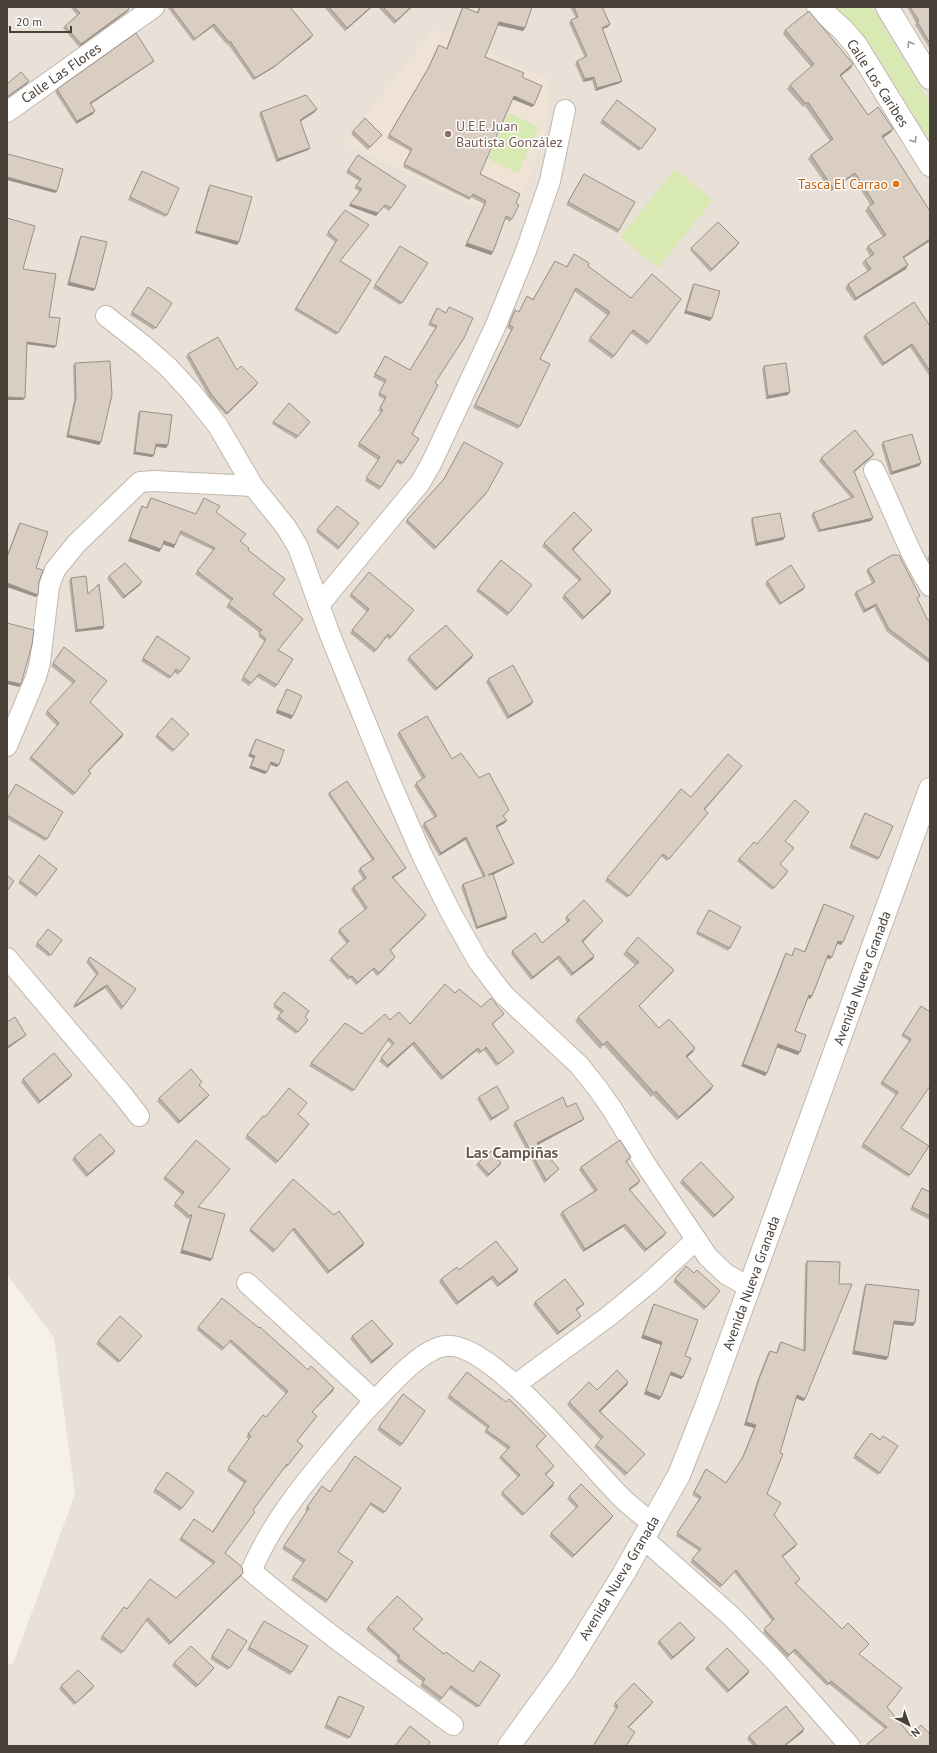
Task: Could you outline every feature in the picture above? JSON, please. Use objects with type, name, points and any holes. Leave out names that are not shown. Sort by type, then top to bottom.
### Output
[{"type":"street","name":"Calle Las Flores","points":[[7,112],[154,7]]},
{"type":"street","name":"Calle Los Caribes","points":[[818,7],[843,30],[856,45],[930,165]]},
{"type":"street","points":[[887,7],[930,78]]},
{"type":"street","points":[[319,605],[416,488],[432,464],[495,327],[526,251],[550,181],[565,110]]},
{"type":"street","points":[[106,316],[144,345],[168,367],[192,393],[218,426],[253,486],[286,527],[298,547],[330,635],[400,806],[422,855],[466,942],[492,982],[579,1065],[598,1090],[696,1240],[717,1266],[726,1274],[749,1287]]},
{"type":"street","points":[[874,470],[889,500],[913,557],[930,586]]},
{"type":"street","points":[[7,746],[37,672],[49,586],[55,570],[76,544],[140,482],[154,481],[253,486]]},
{"type":"street","name":"Avenida Nueva Granada","points":[[509,1746],[564,1670],[624,1573],[678,1475],[690,1448],[930,789]]},
{"type":"street","points":[[7,958],[139,1116]]},
{"type":"street","points":[[515,1385],[614,1311],[696,1240]]},
{"type":"street","points":[[247,1284],[376,1401]]},
{"type":"street","points":[[454,1725],[340,1643],[251,1571],[271,1530],[298,1492],[361,1416],[421,1357],[446,1346],[457,1347],[473,1353],[490,1364],[515,1385],[622,1498],[648,1531],[701,1588],[775,1661],[850,1746]]},
{"type":"shaded area","points":[[7,7],[930,7],[930,1746],[7,1746],[7,1664],[13,1664],[75,1494],[54,1338],[7,1274]]},
{"type":"shaded area","name":"U.E.E. Juan Bautista González","points":[[434,29],[549,79],[549,107],[547,125],[538,155],[512,224],[343,143]]},
{"type":"green space","points":[[832,7],[872,7],[930,103],[930,142],[873,48],[861,34]]},
{"type":"green space","points":[[509,113],[539,127],[518,173],[488,159]]},
{"type":"green space","points":[[675,169],[713,200],[658,268],[620,237]]},
{"type":"building","points":[[74,7],[127,7],[129,9],[81,44],[65,26],[80,13]]},
{"type":"building","points":[[171,7],[290,7],[313,35],[275,66],[255,78],[230,41],[229,42],[214,24],[195,39]]},
{"type":"building","points":[[329,7],[371,7],[347,28]]},
{"type":"building","points":[[383,7],[411,7],[396,21]]},
{"type":"building","points":[[463,7],[478,13],[480,7],[532,7],[525,28],[499,22],[485,57],[524,73],[522,77],[542,86],[534,105],[514,96],[480,174],[520,194],[516,203],[519,205],[512,219],[506,216],[493,252],[467,243],[486,201],[473,194],[470,198],[404,164],[412,149],[389,135],[429,67],[439,45],[447,49]]},
{"type":"building","points":[[574,7],[602,7],[610,24],[602,28],[622,81],[597,88],[594,77],[585,79],[577,61],[587,56],[571,20],[578,17]]},
{"type":"building","points":[[910,7],[930,7],[930,43],[917,22],[919,21]]},
{"type":"building","points":[[809,11],[853,64],[840,75],[868,115],[878,107],[893,129],[882,136],[930,211],[930,239],[903,257],[908,265],[856,298],[848,284],[871,269],[865,260],[874,254],[868,246],[886,235],[868,207],[874,203],[855,173],[833,188],[811,155],[833,139],[808,102],[806,104],[790,85],[814,64],[785,30]]},
{"type":"building","points":[[136,33],[154,61],[90,103],[95,111],[77,121],[57,89]]},
{"type":"building","points":[[21,72],[29,81],[7,97],[7,84]]},
{"type":"building","points":[[306,95],[317,109],[300,120],[310,148],[278,159],[261,112]]},
{"type":"building","points":[[617,100],[656,129],[641,149],[602,120]]},
{"type":"building","points":[[365,118],[382,135],[370,147],[353,131]]},
{"type":"building","points":[[8,154],[63,169],[57,191],[7,177]]},
{"type":"building","points":[[358,155],[406,186],[391,208],[385,205],[378,213],[350,204],[362,189],[356,186],[361,179],[348,170]]},
{"type":"building","points":[[142,171],[179,188],[167,215],[130,197]]},
{"type":"building","points":[[584,174],[635,202],[619,230],[568,202]]},
{"type":"building","points":[[210,185],[252,197],[239,242],[196,231]]},
{"type":"building","points":[[345,210],[369,225],[340,261],[371,280],[338,333],[296,308],[337,240],[328,232]]},
{"type":"building","points":[[7,218],[35,226],[23,269],[56,274],[49,317],[60,318],[56,346],[27,342],[25,398],[7,397]]},
{"type":"building","points":[[718,222],[739,243],[712,269],[691,248]]},
{"type":"building","points":[[81,236],[107,242],[95,289],[69,282]]},
{"type":"building","points":[[400,246],[428,263],[402,303],[375,285]]},
{"type":"building","points":[[574,254],[589,263],[588,266],[631,298],[652,274],[681,299],[649,342],[633,330],[614,356],[590,338],[610,312],[576,288],[540,359],[550,364],[520,426],[475,405],[513,327],[509,325],[515,310],[519,312],[527,296],[533,300],[555,261],[567,267]]},
{"type":"building","points":[[694,284],[720,291],[712,318],[686,311]]},
{"type":"building","points":[[148,287],[172,303],[156,328],[132,312]]},
{"type":"building","points":[[914,302],[930,326],[930,371],[912,344],[884,363],[865,335]]},
{"type":"building","points":[[449,307],[473,318],[464,338],[435,383],[438,385],[412,434],[419,439],[403,463],[398,460],[381,487],[366,478],[380,457],[359,443],[383,410],[380,408],[386,397],[379,393],[386,380],[375,374],[385,356],[410,370],[437,326],[430,323],[437,308],[446,313]]},
{"type":"building","points":[[218,337],[237,370],[241,366],[258,383],[227,413],[211,394],[188,354]]},
{"type":"building","points":[[110,361],[112,395],[101,442],[68,435],[76,397],[75,363]]},
{"type":"building","points":[[786,363],[790,392],[768,396],[764,366]]},
{"type":"building","points":[[289,403],[310,422],[298,436],[273,422]]},
{"type":"building","points":[[140,411],[172,415],[168,445],[156,444],[154,455],[135,452]]},
{"type":"building","points":[[855,430],[874,454],[854,471],[873,518],[820,530],[813,513],[854,497],[821,458]]},
{"type":"building","points":[[912,434],[921,463],[892,472],[883,442]]},
{"type":"building","points":[[464,442],[503,463],[487,492],[436,547],[407,520],[444,479]]},
{"type":"building","points":[[151,498],[196,514],[204,498],[220,506],[216,512],[246,534],[240,541],[249,548],[248,550],[285,579],[273,594],[303,619],[278,650],[293,659],[277,685],[259,674],[251,683],[243,677],[266,639],[259,633],[262,630],[228,604],[233,599],[197,571],[215,548],[181,531],[175,545],[164,541],[161,549],[130,538],[142,506],[147,508]]},
{"type":"building","points":[[337,506],[359,523],[339,547],[317,529]]},
{"type":"building","points":[[574,512],[592,530],[572,549],[611,591],[584,617],[564,595],[581,579],[544,543]]},
{"type":"building","points":[[780,513],[785,537],[757,543],[752,518]]},
{"type":"building","points":[[20,523],[48,532],[36,568],[43,570],[39,582],[38,595],[7,583],[7,557]]},
{"type":"building","points":[[892,555],[899,555],[920,596],[917,598],[927,619],[930,621],[930,660],[889,629],[876,604],[865,610],[856,592],[875,582],[868,569]]},
{"type":"building","points":[[501,560],[532,585],[509,613],[478,589]]},
{"type":"building","points":[[125,563],[142,582],[125,596],[109,576]]},
{"type":"building","points":[[791,565],[805,587],[781,603],[767,581]]},
{"type":"building","points":[[369,572],[414,610],[391,637],[388,634],[376,650],[352,630],[369,609],[351,594]]},
{"type":"building","points":[[86,576],[88,594],[99,584],[104,626],[77,630],[71,578]]},
{"type":"building","points":[[7,623],[34,630],[32,645],[21,684],[7,681]]},
{"type":"building","points":[[446,625],[473,655],[437,688],[409,657]]},
{"type":"building","points":[[157,636],[190,658],[180,672],[176,669],[171,677],[143,658]]},
{"type":"building","points":[[64,647],[107,681],[90,702],[123,734],[88,771],[91,773],[75,793],[31,757],[59,723],[47,711],[75,681],[53,663]]},
{"type":"building","points":[[513,665],[533,702],[509,716],[488,679]]},
{"type":"building","points":[[287,689],[302,696],[293,716],[277,710]]},
{"type":"building","points":[[427,716],[452,759],[461,753],[479,778],[489,773],[509,810],[503,816],[507,820],[496,826],[514,863],[488,875],[493,874],[507,916],[477,927],[463,884],[485,876],[466,837],[441,853],[424,823],[437,816],[416,783],[425,777],[399,732]]},
{"type":"building","points":[[172,718],[189,734],[174,750],[157,735]]},
{"type":"building","points":[[256,739],[284,750],[279,765],[271,762],[267,772],[251,766],[255,756],[250,754]]},
{"type":"building","points":[[728,754],[742,766],[704,809],[708,813],[669,859],[663,854],[629,896],[607,878],[681,789],[691,797]]},
{"type":"building","points":[[347,781],[406,868],[392,877],[426,915],[390,950],[395,957],[379,973],[374,968],[358,982],[352,976],[350,977],[331,958],[349,941],[339,930],[367,908],[353,887],[366,878],[360,868],[374,859],[329,793]]},
{"type":"building","points":[[16,784],[63,812],[47,839],[7,815],[7,799]]},
{"type":"building","points":[[795,800],[809,812],[785,841],[794,848],[780,864],[788,871],[774,888],[739,859],[754,842],[757,844]]},
{"type":"building","points":[[865,813],[893,826],[879,858],[851,845]]},
{"type":"building","points":[[39,855],[57,869],[38,894],[20,881]]},
{"type":"building","points":[[7,875],[14,881],[7,891]]},
{"type":"building","points":[[584,900],[603,921],[582,941],[594,956],[573,973],[559,956],[533,977],[512,951],[535,933],[542,943],[570,920],[566,917]]},
{"type":"building","points":[[824,904],[854,916],[843,942],[838,941],[832,957],[828,955],[812,996],[809,995],[795,1031],[806,1035],[800,1052],[778,1044],[767,1073],[743,1064],[786,953],[792,956],[795,948],[805,952]]},
{"type":"building","points":[[709,910],[741,927],[730,948],[697,932]]},
{"type":"building","points":[[48,929],[62,940],[51,955],[37,943]]},
{"type":"building","points":[[638,937],[674,970],[639,1006],[659,1028],[669,1019],[695,1048],[686,1056],[713,1086],[679,1117],[656,1091],[654,1093],[607,1041],[603,1045],[578,1017],[639,962],[626,951]]},
{"type":"building","points":[[90,957],[136,989],[123,1007],[107,985],[76,1005],[75,1004],[98,973],[88,960]]},
{"type":"building","points":[[445,984],[455,993],[459,989],[481,1007],[491,998],[504,1014],[492,1024],[514,1052],[498,1064],[486,1047],[481,1052],[478,1048],[443,1077],[414,1042],[388,1065],[381,1058],[394,1043],[389,1038],[354,1090],[311,1063],[345,1023],[362,1034],[385,1014],[390,1020],[399,1012],[410,1024]]},
{"type":"building","points":[[284,992],[309,1011],[305,1017],[308,1020],[298,1032],[278,1016],[283,1011],[274,1004]]},
{"type":"building","points":[[921,1006],[930,1012],[930,1086],[901,1128],[929,1146],[910,1175],[863,1144],[898,1092],[882,1082],[911,1039],[903,1034]]},
{"type":"building","points":[[15,1017],[26,1035],[7,1047],[7,1022]]},
{"type":"building","points":[[54,1053],[72,1075],[40,1101],[23,1079]]},
{"type":"building","points":[[191,1069],[202,1082],[199,1085],[209,1095],[180,1121],[159,1098]]},
{"type":"building","points":[[497,1086],[509,1108],[492,1118],[479,1097]]},
{"type":"building","points":[[289,1088],[307,1103],[298,1114],[309,1124],[278,1161],[247,1135],[263,1116],[265,1117]]},
{"type":"building","points":[[563,1097],[567,1107],[576,1103],[584,1119],[537,1143],[559,1169],[546,1180],[515,1122]]},
{"type":"building","points":[[100,1134],[115,1151],[88,1174],[74,1157]]},
{"type":"building","points":[[196,1140],[230,1169],[198,1207],[225,1214],[212,1259],[182,1250],[192,1214],[190,1216],[175,1203],[184,1192],[165,1177]]},
{"type":"building","points":[[620,1140],[631,1157],[626,1161],[640,1181],[629,1189],[666,1233],[646,1249],[625,1224],[585,1249],[562,1212],[597,1190],[581,1167]]},
{"type":"building","points":[[491,1151],[501,1163],[489,1174],[478,1163]]},
{"type":"building","points":[[701,1162],[734,1197],[715,1215],[682,1180]]},
{"type":"building","points":[[293,1179],[334,1215],[339,1211],[364,1243],[329,1271],[294,1228],[275,1250],[250,1229]]},
{"type":"building","points":[[922,1188],[930,1192],[930,1216],[912,1207]]},
{"type":"building","points":[[496,1241],[518,1269],[499,1284],[493,1276],[458,1302],[441,1279],[457,1267],[459,1270]]},
{"type":"building","points":[[807,1261],[840,1262],[839,1284],[852,1284],[805,1399],[797,1395],[780,1453],[783,1454],[767,1494],[781,1503],[774,1515],[797,1544],[782,1556],[800,1579],[795,1583],[842,1629],[848,1623],[869,1644],[859,1654],[902,1688],[887,1707],[911,1736],[921,1725],[930,1734],[930,1746],[869,1746],[867,1744],[887,1727],[831,1681],[829,1684],[795,1649],[789,1655],[764,1629],[774,1619],[736,1570],[722,1585],[692,1559],[701,1549],[677,1533],[701,1497],[694,1492],[706,1469],[726,1483],[743,1457],[756,1425],[746,1422],[759,1379],[770,1351],[777,1353],[781,1342],[805,1351]]},
{"type":"building","points":[[686,1266],[694,1273],[697,1270],[720,1291],[706,1307],[675,1279]]},
{"type":"building","points":[[565,1279],[584,1304],[576,1309],[581,1316],[559,1332],[535,1302]]},
{"type":"building","points":[[866,1284],[919,1290],[915,1323],[894,1321],[888,1357],[854,1351]]},
{"type":"building","points":[[222,1298],[259,1328],[260,1327],[308,1370],[311,1366],[334,1388],[312,1412],[317,1416],[297,1441],[303,1446],[288,1465],[287,1464],[253,1510],[255,1512],[225,1553],[242,1567],[243,1573],[171,1642],[148,1618],[123,1652],[102,1636],[124,1607],[127,1609],[150,1579],[176,1598],[215,1562],[181,1538],[194,1519],[213,1532],[246,1481],[228,1468],[251,1436],[248,1434],[263,1415],[266,1417],[288,1391],[231,1340],[224,1348],[198,1327]]},
{"type":"building","points":[[654,1304],[698,1320],[685,1356],[691,1358],[683,1377],[671,1372],[661,1397],[646,1391],[662,1342],[643,1335]]},
{"type":"building","points":[[120,1316],[142,1336],[120,1361],[98,1341]]},
{"type":"building","points":[[372,1320],[393,1344],[372,1361],[352,1336]]},
{"type":"building","points":[[617,1370],[628,1382],[599,1411],[645,1454],[627,1473],[596,1445],[603,1437],[569,1402],[589,1382],[597,1390]]},
{"type":"building","points":[[467,1372],[506,1402],[509,1399],[546,1436],[536,1446],[554,1466],[545,1474],[554,1483],[524,1514],[502,1492],[520,1475],[501,1456],[510,1447],[486,1430],[489,1426],[449,1395]]},
{"type":"building","points":[[403,1394],[425,1411],[402,1444],[379,1427]]},
{"type":"building","points":[[871,1433],[880,1440],[883,1436],[898,1446],[880,1473],[855,1455]]},
{"type":"building","points":[[355,1456],[401,1488],[385,1512],[371,1503],[338,1552],[353,1562],[327,1600],[293,1577],[305,1560],[284,1546],[309,1508],[307,1507],[322,1486],[330,1492]]},
{"type":"building","points":[[167,1472],[194,1492],[182,1508],[155,1489]]},
{"type":"building","points":[[581,1484],[613,1516],[574,1555],[551,1533],[578,1506],[569,1496]]},
{"type":"building","points":[[397,1596],[423,1619],[413,1629],[444,1654],[446,1652],[473,1672],[480,1661],[500,1675],[479,1706],[451,1686],[442,1698],[422,1683],[425,1679],[398,1658],[400,1656],[368,1627]]},
{"type":"building","points":[[264,1621],[308,1646],[292,1672],[249,1647]]},
{"type":"building","points":[[680,1622],[695,1638],[673,1657],[659,1641]]},
{"type":"building","points":[[228,1629],[247,1641],[230,1668],[212,1656]]},
{"type":"building","points":[[191,1646],[214,1668],[198,1685],[174,1663]]},
{"type":"building","points":[[727,1648],[749,1671],[729,1690],[707,1667]]},
{"type":"building","points":[[78,1670],[94,1686],[76,1703],[61,1686]]},
{"type":"building","points":[[634,1683],[653,1702],[628,1727],[635,1732],[626,1746],[593,1746],[618,1706],[615,1703]]},
{"type":"building","points":[[339,1696],[364,1707],[350,1737],[326,1725]]},
{"type":"building","points":[[786,1706],[804,1729],[784,1746],[757,1746],[749,1736]]},
{"type":"building","points":[[410,1726],[430,1742],[428,1746],[395,1746]]},
{"type":"place","name":"U.E.E. Juan Bautista González","points":[[448,134]]},
{"type":"place","name":"Tasca El Carrao","points":[[896,184]]},
{"type":"district","name":"Las Campiñas","points":[[512,1152]]}]
